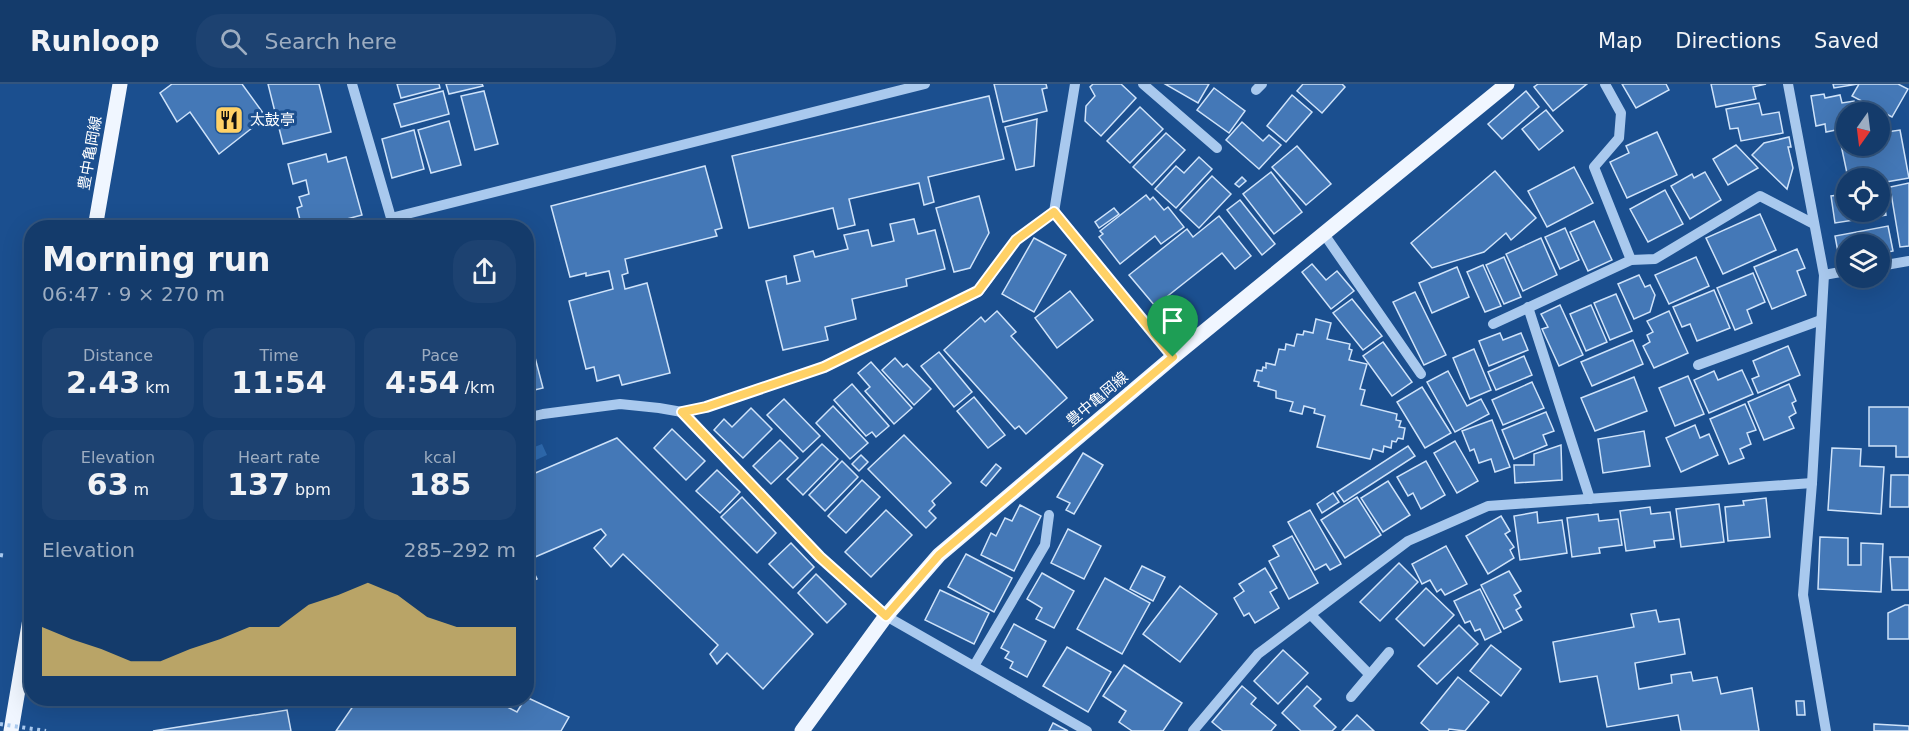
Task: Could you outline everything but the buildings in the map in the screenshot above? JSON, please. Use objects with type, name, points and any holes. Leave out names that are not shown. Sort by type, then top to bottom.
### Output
[{"type":"main road","name":"豊中亀岡線","points":[[96,220],[120,84]]},
{"type":"main road","name":"豊中亀岡線","points":[[802,731],[886,616],[939,555],[1173,357],[1507,84]]},
{"type":"main road","points":[[11,731],[24,654]]},
{"type":"street","points":[[352,84],[391,220]]},
{"type":"street","points":[[404,220],[925,84]]},
{"type":"street","points":[[534,416],[620,404],[682,412],[706,407],[824,367],[978,291],[1016,240],[1054,212],[1075,84]]},
{"type":"street","points":[[1143,84],[1217,148]]},
{"type":"street","points":[[1605,84],[1621,113],[1619,138],[1594,167],[1631,260]]},
{"type":"street","points":[[1788,84],[1824,275],[1803,595],[1826,731]]},
{"type":"street","points":[[1492,324],[1631,260],[1655,259],[1760,196],[1814,224]]},
{"type":"street","points":[[1054,212],[1173,357]]},
{"type":"street","points":[[1324,234],[1421,374]]},
{"type":"street","points":[[1890,264],[1909,261]]},
{"type":"street","points":[[1824,275],[1836,273]]},
{"type":"street","points":[[1528,308],[1590,499]]},
{"type":"street","points":[[1698,365],[1821,320]]},
{"type":"street","points":[[682,412],[820,557],[886,616],[1087,731]]},
{"type":"street","points":[[1193,731],[1258,654],[1408,541],[1488,506],[1812,483]]},
{"type":"street","points":[[974,666],[1045,545],[1049,515]]},
{"type":"street","points":[[1311,615],[1369,674]]},
{"type":"street","points":[[1351,697],[1389,652]]},
{"type":"path","points":[[0,555],[6,556]]},
{"type":"path","points":[[0,724],[46,731]]},
{"type":"shaded area","points":[[542,444],[547,455],[534,461],[534,447]]},
{"type":"place","name":"太鼓亭","points":[[229,120]]},
{"type":"route","points":[[1054,212],[1173,357],[939,555],[886,616],[820,557],[682,412],[706,407],[824,367],[978,291],[1016,240],[1054,212]]}]
